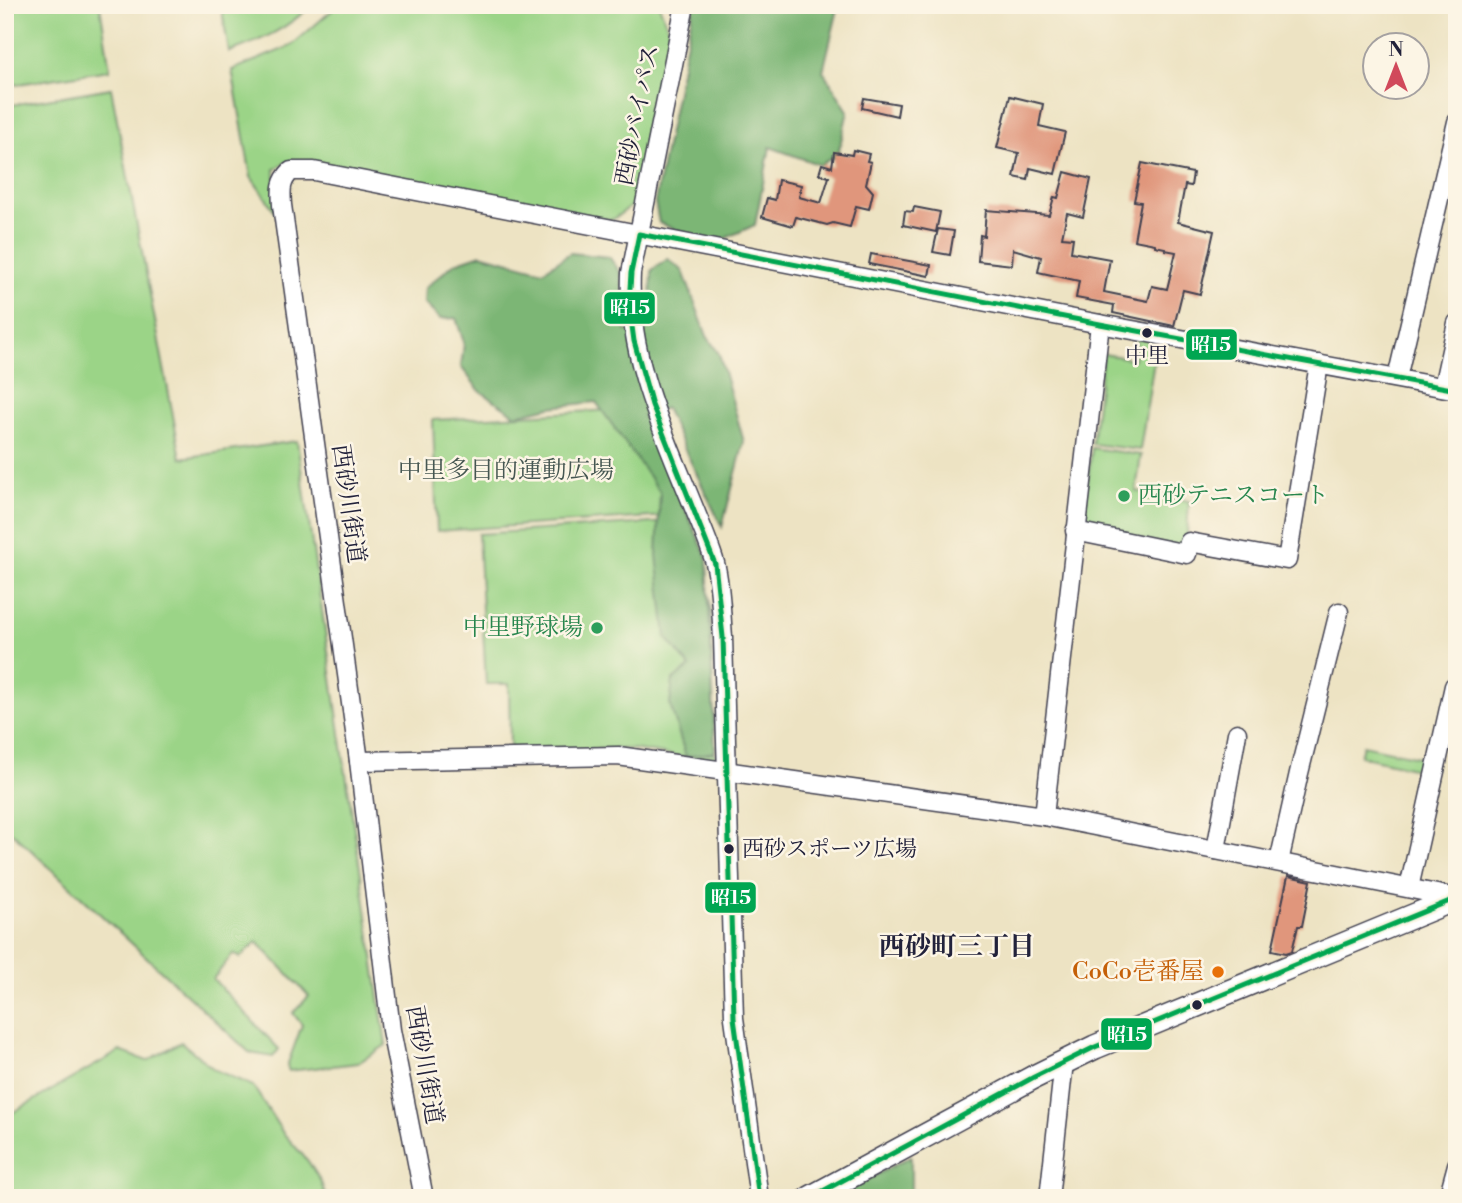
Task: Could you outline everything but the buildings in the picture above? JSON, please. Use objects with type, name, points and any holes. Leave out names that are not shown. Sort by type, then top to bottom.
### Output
[{"type":"main road","points":[[810,1198],[1064,1062],[1161,1019],[1457,898]]},
{"type":"street","name":"西砂バイパス","points":[[685,5],[631,273],[629,304],[634,341],[652,405],[709,546],[719,585],[723,637],[734,1018],[759,1198]]},
{"type":"street","points":[[1397,378],[1457,122]]},
{"type":"street","name":"西砂川街道","points":[[424,1198],[391,1030],[359,761],[280,188],[291,171],[314,171],[639,234]]},
{"type":"street","points":[[639,234],[1100,324],[1450,388],[1457,323]]},
{"type":"street","points":[[1044,816],[1100,324]]},
{"type":"street","points":[[1075,531],[1187,554],[1189,542],[1287,560],[1320,364]]},
{"type":"street","points":[[1279,862],[1339,612]]},
{"type":"street","points":[[1409,888],[1454,686]]},
{"type":"street","points":[[1216,850],[1238,760],[1237,733]]},
{"type":"street","points":[[359,761],[618,756],[1044,816],[1457,898]]},
{"type":"street","points":[[1049,1198],[1064,1062]]},
{"type":"street","points":[[1448,1198],[1457,1166]]},
{"type":"green space","points":[[5,5],[100,5],[110,70],[5,86]]},
{"type":"green space","points":[[221,5],[311,5],[293,21],[273,33],[229,52]]},
{"type":"green space","points":[[338,5],[659,5],[671,35],[637,202],[612,220],[289,161],[275,169],[276,213],[251,177],[232,70],[291,46]]},
{"type":"green space","points":[[694,5],[839,5],[823,71],[848,111],[838,154],[820,165],[770,147],[755,225],[713,244],[659,223],[655,202]]},
{"type":"green space","points":[[111,88],[181,458],[297,441],[386,1045],[358,1063],[289,1071],[287,1066],[302,1025],[293,1013],[309,996],[257,942],[240,957],[233,954],[213,979],[279,1049],[273,1057],[250,1053],[5,826],[5,106]]},
{"type":"green space","points":[[570,253],[609,257],[621,273],[626,331],[650,329],[652,270],[668,259],[683,271],[707,336],[719,354],[744,442],[722,527],[665,408],[643,416],[707,557],[715,752],[686,757],[670,704],[673,680],[690,667],[666,637],[657,555],[660,492],[596,402],[550,407],[516,415],[480,391],[461,367],[464,343],[456,318],[440,319],[424,303],[425,288],[455,263],[481,254],[543,271]]},
{"type":"green space","points":[[1137,338],[1157,341],[1140,450],[1092,444],[1103,354],[1134,359]]},
{"type":"green space","name":"中里多目的運動広場","points":[[630,409],[682,515],[437,531],[433,420]]},
{"type":"green space","name":"西砂テニスコート","points":[[1092,448],[1141,455],[1136,491],[1189,501],[1186,550],[1082,527]]},
{"type":"green space","name":"中里野球場","points":[[684,521],[704,566],[711,609],[715,762],[631,749],[510,749],[509,684],[486,684],[478,534]]},
{"type":"green space","points":[[1363,745],[1428,759],[1426,771],[1360,756]]},
{"type":"green space","points":[[181,1042],[215,1070],[253,1086],[283,1133],[308,1161],[321,1182],[326,1198],[5,1198],[5,1117],[120,1051],[147,1061]]},
{"type":"green space","points":[[911,1156],[911,1198],[834,1198]]},
{"type":"transit line","name":"昭15","points":[[759,1198],[734,1018],[723,637],[715,564],[652,405],[634,341],[629,304],[631,273],[639,234],[1457,390]]},
{"type":"transit line","name":"昭15","points":[[810,1198],[1095,1047],[1457,898]]},
{"type":"place","name":"中里","points":[[1147,333]]},
{"type":"place","name":"西砂テニスコート","points":[[1124,496]]},
{"type":"place","name":"中里野球場","points":[[597,628]]},
{"type":"place","name":"西砂スポーツ広場","points":[[729,849]]},
{"type":"place","name":"CoCo壱番屋","points":[[1218,972]]},
{"type":"district","name":"西砂町三丁目","points":[[957,947]]}]
